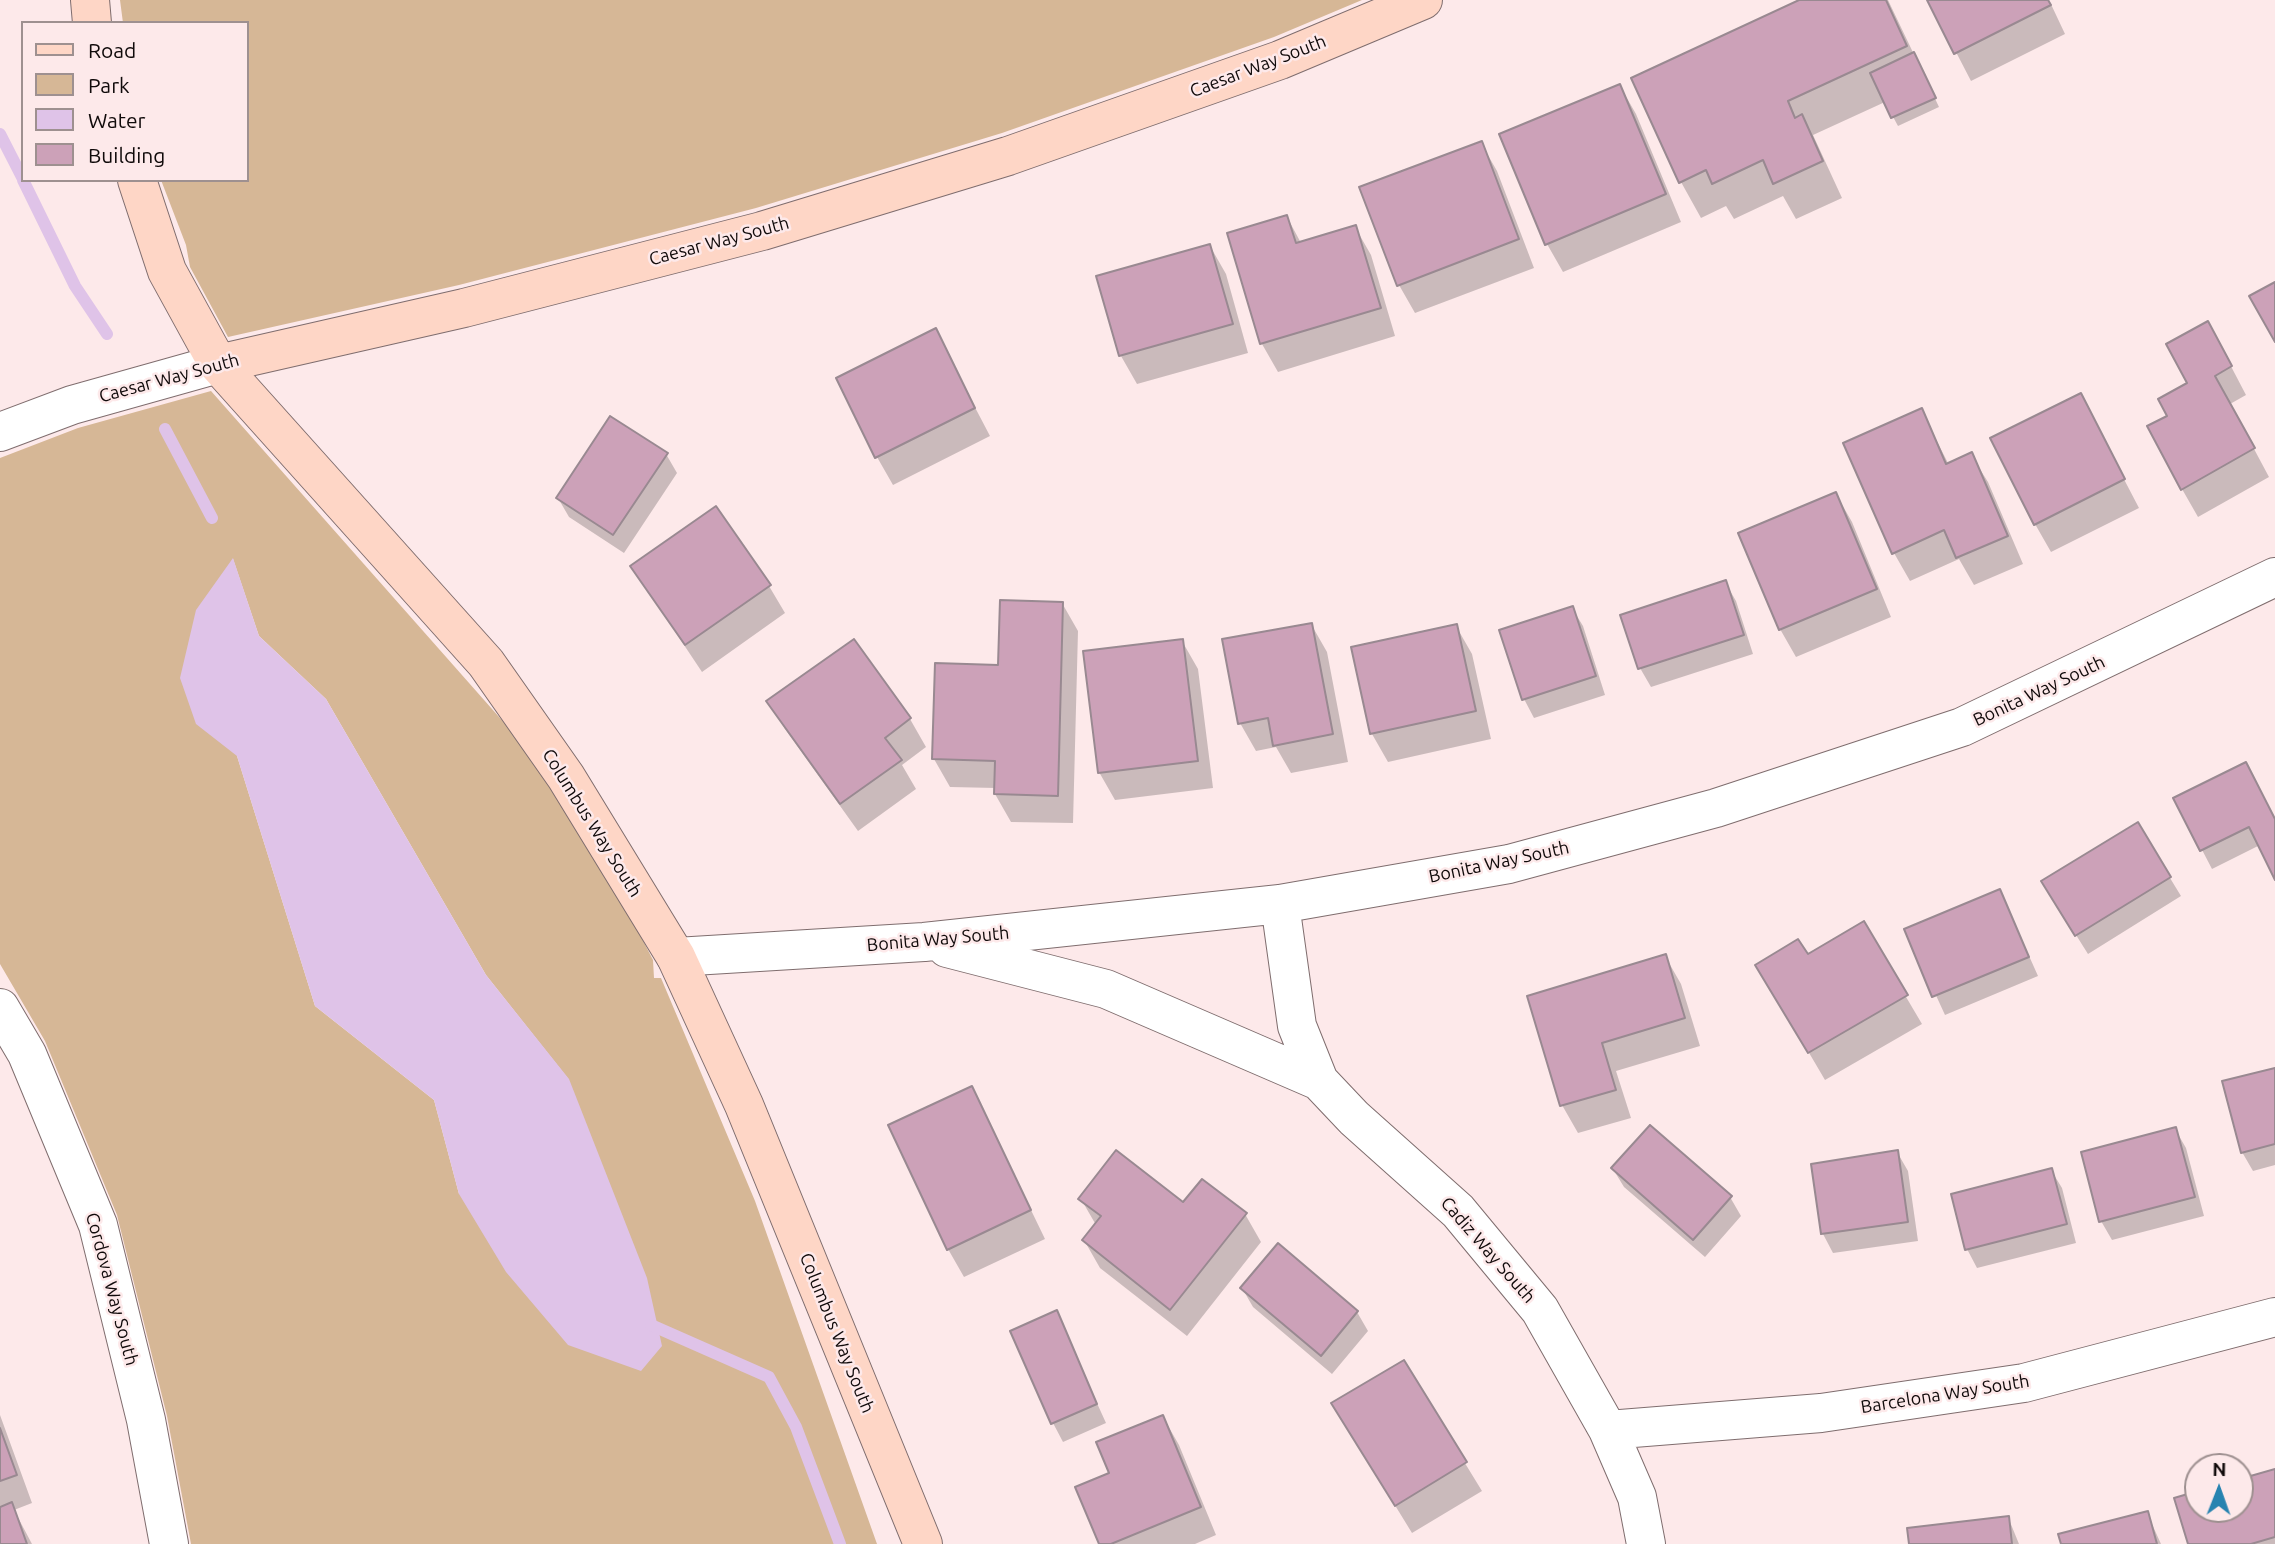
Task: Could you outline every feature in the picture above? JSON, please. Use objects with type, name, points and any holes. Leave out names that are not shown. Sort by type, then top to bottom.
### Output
[{"type":"street","points":[[90,0],[92,21]]},
{"type":"street","name":"Caesar Way South","points":[[0,432],[72,405],[218,364],[464,308],[788,223],[1008,156],[1280,60],[1423,0]]},
{"type":"street","name":"Columbus Way South","points":[[138,182],[167,271],[218,364],[486,663],[566,776],[676,957],[744,1105],[923,1544]]},
{"type":"street","name":"Bonita Way South","points":[[676,957],[924,942],[1280,904],[1509,864],[1742,800],[1962,727],[2275,577]]},
{"type":"street","name":"Cadiz Way South","points":[[1280,904],[1297,1026],[1319,1082],[1354,1118],[1458,1211],[1540,1310],[1608,1430],[1637,1497],[1646,1544]]},
{"type":"street","points":[[924,942],[1106,989],[1319,1082]]},
{"type":"street","name":"Cordova Way South","points":[[0,1008],[27,1054],[98,1225],[146,1420],[169,1544]]},
{"type":"street","name":"Barcelona Way South","points":[[1608,1430],[1821,1413],[2024,1383],[2275,1317]]},
{"type":"green space","points":[[120,0],[1362,0],[1274,37],[1002,133],[756,208],[459,285],[228,337],[190,267],[186,245],[162,182],[248,182],[248,21],[123,21]]},
{"type":"green space","points":[[211,391],[568,795],[653,960],[654,978],[661,978],[755,1201],[877,1544],[191,1544],[167,1416],[117,1215],[45,1041],[0,964],[0,458],[78,428]],"holes":[[[233,559],[259,636],[326,699],[486,975],[569,1080],[459,1194],[434,1100],[315,1006],[237,756]]]},
{"type":"water","points":[[233,558],[259,636],[326,699],[486,975],[569,1079],[647,1278],[662,1346],[641,1371],[568,1345],[506,1272],[459,1194],[434,1100],[315,1006],[237,756],[196,724],[180,678],[196,610]]},
{"type":"building","points":[[1799,0],[1886,0],[1907,46],[1788,101],[1795,118],[1802,114],[1823,161],[1773,184],[1763,160],[1712,184],[1706,170],[1679,183],[1631,78]]},
{"type":"building","points":[[1927,0],[2048,0],[2051,5],[1954,54]]},
{"type":"building","points":[[1914,52],[1936,98],[1891,118],[1870,73]]},
{"type":"building","points":[[1620,84],[1666,194],[1545,245],[1499,134]]},
{"type":"building","points":[[1482,141],[1519,239],[1397,286],[1359,187]]},
{"type":"building","points":[[1287,215],[1296,243],[1356,225],[1381,308],[1260,344],[1227,233]]},
{"type":"building","points":[[1210,244],[1233,324],[1119,356],[1096,276]]},
{"type":"building","points":[[2275,282],[2275,342],[2249,296]]},
{"type":"building","points":[[2208,321],[2232,366],[2215,376],[2255,448],[2181,490],[2147,426],[2167,416],[2158,399],[2187,383],[2166,344]]},
{"type":"building","points":[[936,328],[975,408],[875,458],[836,378]]},
{"type":"building","points":[[2081,393],[2125,479],[2034,525],[1990,438]]},
{"type":"building","points":[[1922,408],[1946,464],[1972,452],[2008,536],[1956,558],[1944,530],[1892,554],[1843,443]]},
{"type":"building","points":[[610,416],[668,453],[613,535],[556,498]]},
{"type":"building","points":[[1836,492],[1877,589],[1779,630],[1738,533]]},
{"type":"building","points":[[716,506],[771,585],[685,645],[630,566]]},
{"type":"building","points":[[1726,580],[1744,635],[1638,669],[1620,615]]},
{"type":"building","points":[[1000,600],[1063,602],[1058,796],[994,794],[995,761],[932,759],[935,663],[998,665]]},
{"type":"building","points":[[1573,606],[1596,676],[1522,700],[1499,630]]},
{"type":"building","points":[[1312,623],[1333,734],[1273,746],[1268,718],[1238,724],[1222,639]]},
{"type":"building","points":[[1457,624],[1476,711],[1370,734],[1351,647]]},
{"type":"building","points":[[854,639],[911,718],[885,738],[902,760],[840,804],[766,701]]},
{"type":"building","points":[[1183,639],[1198,761],[1098,773],[1083,651]]},
{"type":"building","points":[[2246,762],[2275,819],[2275,880],[2249,827],[2200,851],[2173,798]]},
{"type":"building","points":[[2138,822],[2171,877],[2075,936],[2041,881]]},
{"type":"building","points":[[2000,889],[2029,957],[1932,997],[1904,929]]},
{"type":"building","points":[[1864,921],[1908,995],[1808,1053],[1755,965],[1798,939],[1808,954]]},
{"type":"building","points":[[1666,954],[1685,1018],[1602,1043],[1616,1090],[1560,1106],[1527,996]]},
{"type":"building","points":[[2275,1068],[2275,1144],[2241,1153],[2222,1081]]},
{"type":"building","points":[[972,1086],[1031,1210],[947,1250],[888,1125]]},
{"type":"building","points":[[1650,1125],[1732,1196],[1693,1240],[1611,1168]]},
{"type":"building","points":[[2176,1127],[2195,1197],[2099,1222],[2081,1152]]},
{"type":"building","points":[[1116,1150],[1183,1202],[1202,1179],[1247,1213],[1170,1310],[1082,1240],[1101,1216],[1078,1199]]},
{"type":"building","points":[[1898,1150],[1908,1222],[1821,1234],[1811,1164]]},
{"type":"building","points":[[2052,1168],[2067,1224],[1965,1250],[1951,1194]]},
{"type":"building","points":[[1278,1243],[1358,1311],[1321,1356],[1240,1288]]},
{"type":"building","points":[[1057,1310],[1097,1404],[1051,1424],[1010,1331]]},
{"type":"building","points":[[1404,1360],[1467,1462],[1395,1506],[1331,1403]]},
{"type":"building","points":[[1163,1415],[1201,1507],[1111,1544],[1099,1544],[1075,1487],[1109,1473],[1096,1442]]},
{"type":"building","points":[[0,1428],[17,1475],[0,1481]]},
{"type":"building","points":[[2275,1469],[2275,1537],[2251,1544],[2188,1544],[2174,1498],[2184,1495],[2184,1523],[2254,1523],[2254,1475]]},
{"type":"building","points":[[12,1502],[27,1544],[0,1544],[0,1507]]},
{"type":"building","points":[[2148,1511],[2157,1544],[2061,1544],[2058,1534]]},
{"type":"building","points":[[2009,1516],[2012,1544],[1909,1544],[1907,1528]]},
{"type":"waterway","points":[[0,134],[21,175]]},
{"type":"waterway","points":[[24,182],[75,286],[107,334]]},
{"type":"waterway","points":[[165,429],[212,518]]},
{"type":"waterway","points":[[651,1325],[769,1377],[796,1427],[840,1544]]}]
